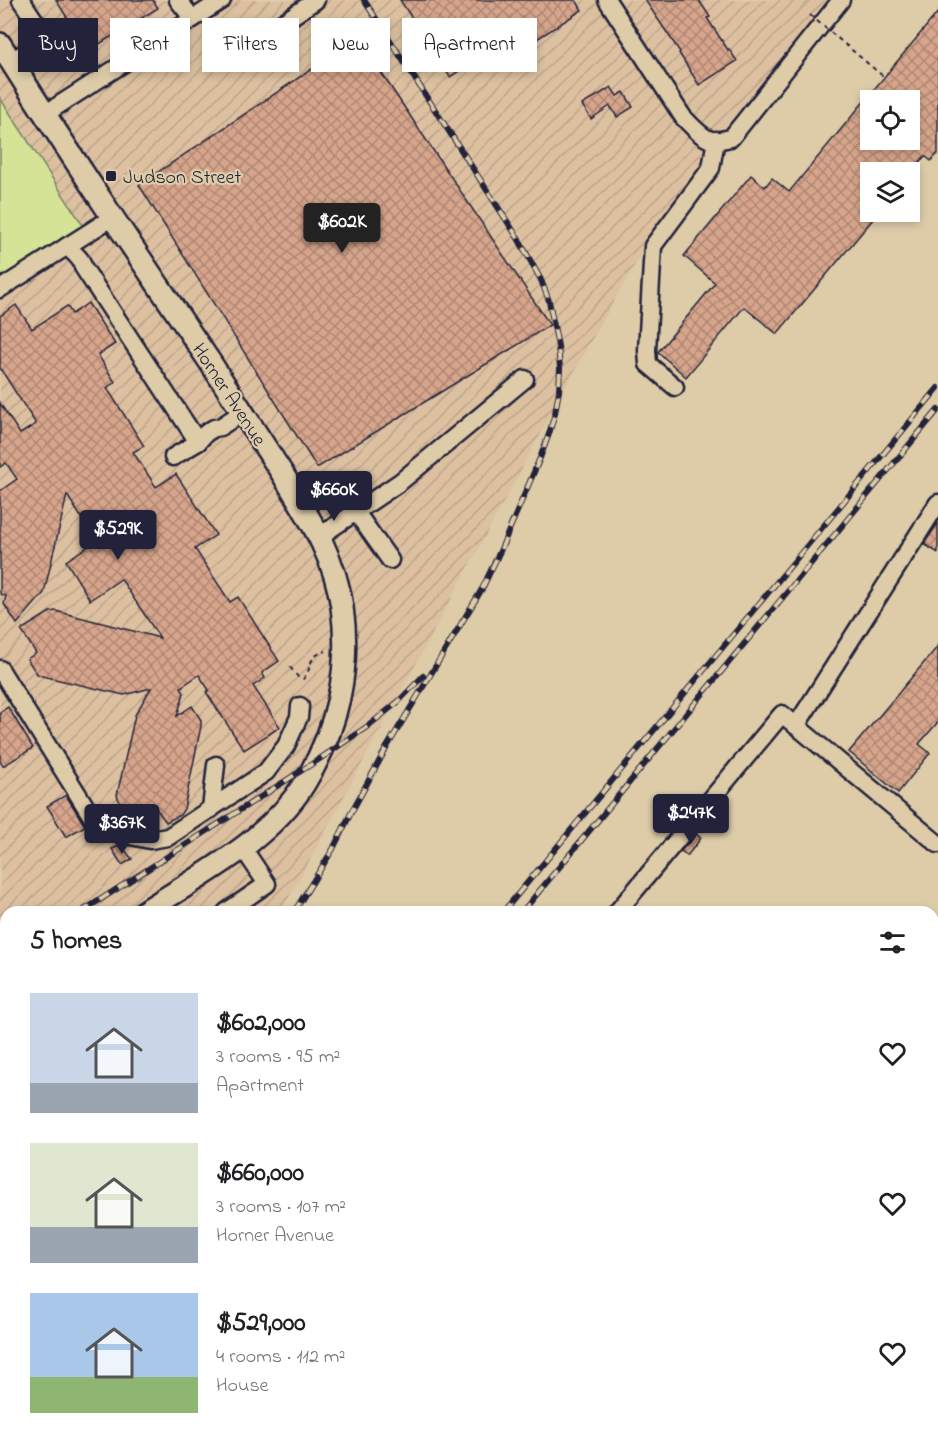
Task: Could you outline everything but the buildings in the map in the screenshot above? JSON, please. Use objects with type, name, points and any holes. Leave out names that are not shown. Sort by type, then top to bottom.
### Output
[{"type":"main road","name":"Horner Avenue","points":[[5,53],[243,412],[320,536],[336,580],[342,606],[345,634],[341,692],[328,737],[303,786],[268,827],[243,848],[153,906]]},
{"type":"street","points":[[5,53],[47,39],[21,0]]},
{"type":"street","points":[[178,0],[193,18]]},
{"type":"street","points":[[45,114],[222,0]]},
{"type":"street","points":[[289,18],[316,0]]},
{"type":"street","points":[[607,0],[683,117],[709,140],[731,138],[841,0]]},
{"type":"street","points":[[675,387],[648,363],[653,246],[711,168],[716,140]]},
{"type":"street","points":[[0,289],[75,256],[112,217]]},
{"type":"street","points":[[75,256],[199,441]]},
{"type":"street","points":[[320,536],[400,482],[525,379]]},
{"type":"street","points":[[173,457],[199,441],[206,433],[243,412]]},
{"type":"street","points":[[796,726],[938,503]]},
{"type":"street","points":[[356,512],[390,560]]},
{"type":"street","points":[[0,669],[100,827],[111,832],[150,840],[168,837],[266,772],[286,746],[299,717],[300,706]]},
{"type":"street","points":[[622,906],[782,714],[938,844]]},
{"type":"street","points":[[211,809],[216,765]]},
{"type":"street","points":[[235,906],[267,884],[243,848]]},
{"type":"path","points":[[810,15],[884,77]]},
{"type":"path","points":[[290,667],[298,677],[303,679],[308,674],[310,662],[314,656],[326,651]]},
{"type":"shaded area","points":[[0,0],[829,0],[648,242],[591,341],[284,906],[0,906]]},
{"type":"green space","points":[[0,98],[84,227],[0,280]]},
{"type":"railway","points":[[298,906],[333,849],[387,747],[482,589],[540,458],[555,413],[559,391],[558,346],[549,301],[541,280],[518,238],[364,0]]},
{"type":"railway","points":[[508,906],[938,388]]},
{"type":"railway","points":[[527,906],[938,410]]},
{"type":"railway","points":[[90,906],[368,726],[398,702],[423,676]]},
{"type":"place","name":"Judson Street","points":[[111,176]]}]
